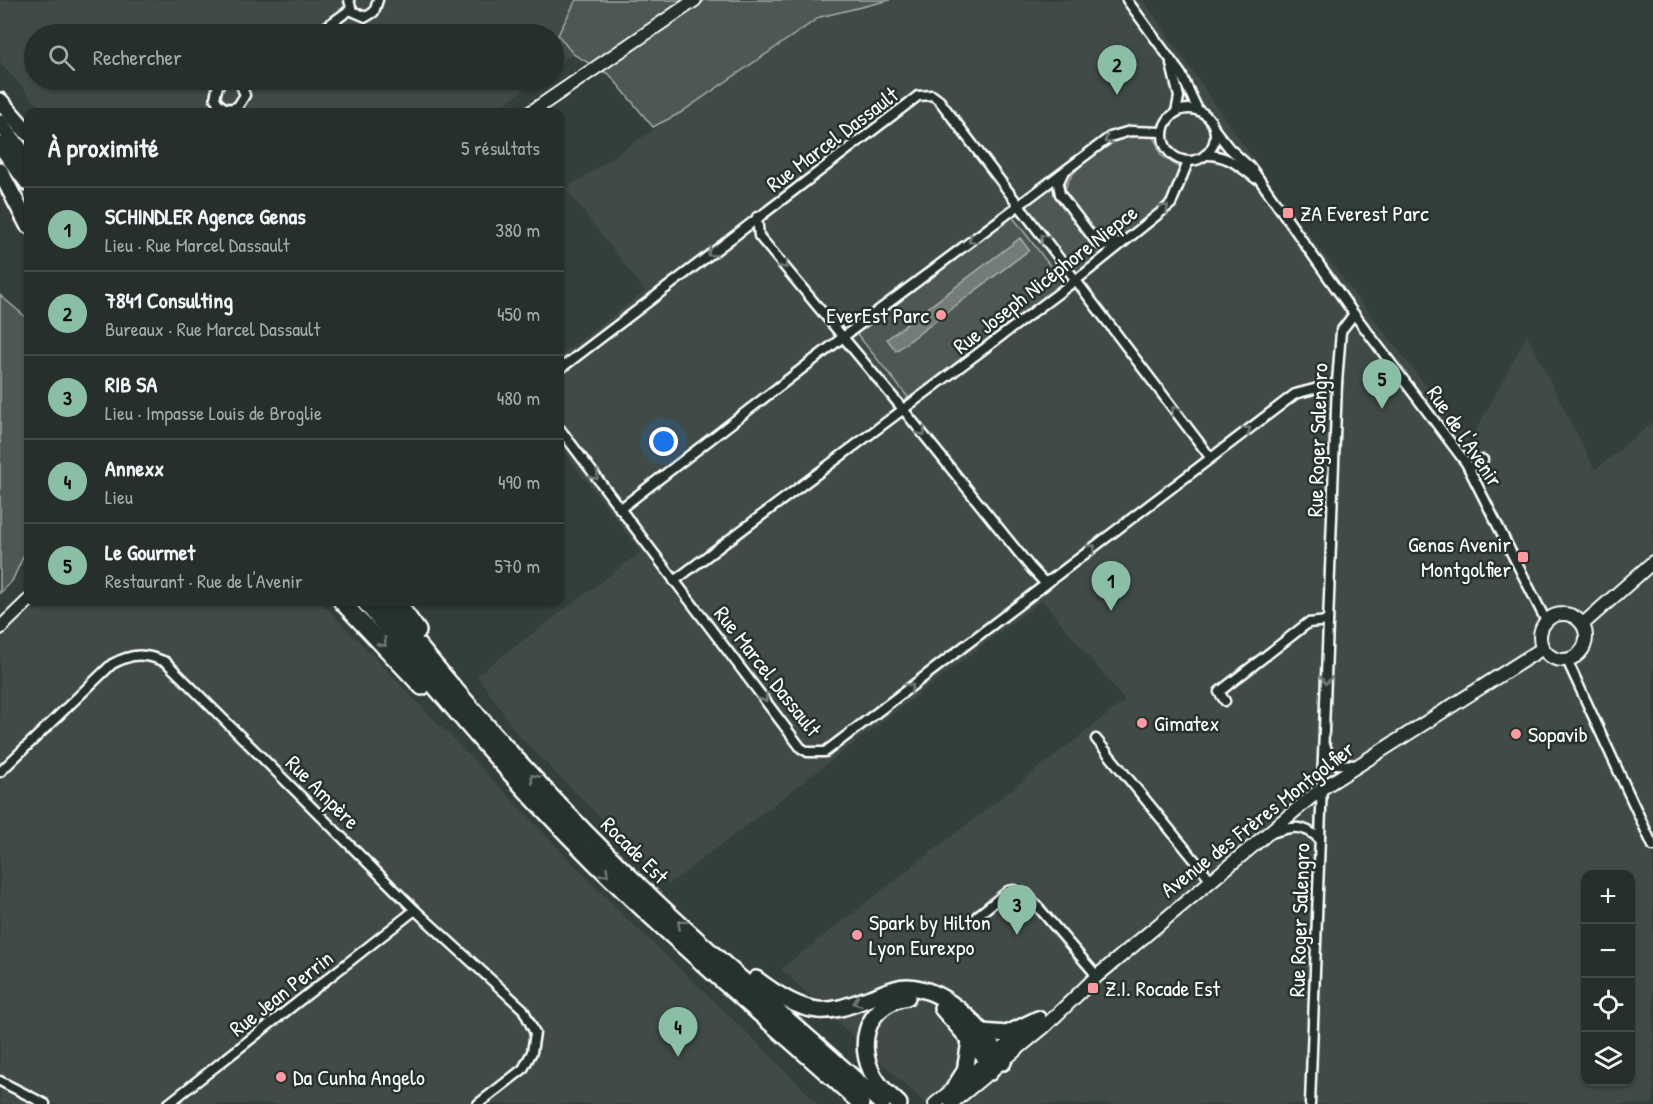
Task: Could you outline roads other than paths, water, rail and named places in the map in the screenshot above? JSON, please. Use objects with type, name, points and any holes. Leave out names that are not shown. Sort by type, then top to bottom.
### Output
[{"type":"highway","points":[[0,101],[24,128]]},
{"type":"highway","points":[[0,123],[24,155]]},
{"type":"highway","points":[[0,146],[24,178]]},
{"type":"highway","points":[[0,171],[24,217]]},
{"type":"highway","points":[[346,606],[461,730],[477,738]]},
{"type":"highway","name":"Rocade Est","points":[[368,606],[477,738],[618,885],[861,1104]]},
{"type":"highway","name":"Rocade Est","points":[[385,606],[463,699],[604,852],[882,1104]]},
{"type":"highway","points":[[400,606],[460,686],[463,699]]},
{"type":"highway","points":[[724,963],[744,970],[798,1005],[816,1010],[841,1008],[904,987],[924,989],[941,996],[982,1032],[994,1049],[995,1064]]},
{"type":"highway","points":[[734,991],[740,1005],[847,1104]]},
{"type":"highway","points":[[899,1104],[879,1084],[867,1060],[864,1038],[872,1017],[892,999],[914,995],[937,1004],[952,1018],[970,1042],[995,1064]]},
{"type":"highway","points":[[982,1032],[1007,1034],[1038,1019]]},
{"type":"highway","points":[[952,1097],[964,1071],[970,1042]]},
{"type":"street","points":[[328,24],[350,5],[356,15],[366,17],[377,9],[378,0]]},
{"type":"street","points":[[564,89],[694,0]]},
{"type":"street","points":[[1127,0],[1181,74],[1198,111]]},
{"type":"street","points":[[1170,61],[1179,97],[1176,112]]},
{"type":"street","points":[[216,90],[217,103],[224,108]]},
{"type":"street","points":[[233,108],[242,102],[245,95],[244,90]]},
{"type":"street","points":[[537,108],[563,90]]},
{"type":"street","name":"Rue Marcel Dassault","points":[[564,366],[918,96],[925,94],[939,100],[1210,457]]},
{"type":"street","points":[[1215,130],[1213,146],[1205,155],[1188,162],[1180,160],[1167,151],[1162,132],[1166,121],[1176,112],[1186,109],[1208,116],[1222,141],[1252,169],[1354,314]]},
{"type":"street","points":[[620,509],[843,337],[1110,137],[1122,132],[1162,132]]},
{"type":"street","points":[[1205,155],[1230,160],[1258,180]]},
{"type":"street","name":"Rue Joseph Nicéphore Niepce","points":[[674,581],[1076,279],[1171,204],[1188,162]]},
{"type":"street","points":[[1063,173],[1058,184],[1060,194],[1097,243],[1106,246],[1123,241]]},
{"type":"street","name":"Rue Marcel Dassault","points":[[758,217],[759,236],[1039,578],[1044,582],[1052,579]]},
{"type":"street","name":"Rue Roger Salengro","points":[[1310,1104],[1337,383],[1341,331],[1354,314]]},
{"type":"street","name":"Rue de l'Avenir","points":[[1354,314],[1469,468],[1546,621]]},
{"type":"street","name":"Rue Marcel Dassault","points":[[564,434],[801,748],[816,754],[825,752],[1295,394],[1319,390],[1337,383]]},
{"type":"street","points":[[1469,468],[1483,460]]},
{"type":"street","points":[[1583,624],[1653,562]]},
{"type":"street","points":[[0,628],[24,605]]},
{"type":"street","points":[[1558,614],[1566,614],[1572,615],[1583,624],[1586,644],[1579,655],[1567,660],[1553,658],[1543,648],[1540,637],[1546,621],[1558,614]]},
{"type":"street","points":[[1225,701],[1219,692],[1228,685],[1308,623],[1328,621]]},
{"type":"street","name":"Avenue des Frères Montgolfier","points":[[935,1104],[952,1097],[995,1064],[1263,836],[1322,789],[1543,648]]},
{"type":"street","name":"Rue Ampère","points":[[0,772],[112,664],[135,654],[148,655],[166,662],[416,910],[523,1009],[535,1033],[532,1052],[523,1069],[478,1104]]},
{"type":"street","points":[[1567,660],[1653,846]]},
{"type":"street","name":"Rue Roger Salengro","points":[[1325,738],[1327,753],[1336,764],[1357,765]]},
{"type":"street","points":[[1096,739],[1211,880]]},
{"type":"street","points":[[1263,836],[1289,827],[1303,827],[1319,838]]},
{"type":"street","points":[[977,916],[1008,891],[1020,890],[1027,894],[1097,976]]},
{"type":"street","name":"Rue Jean Perrin","points":[[168,1104],[416,910]]},
{"type":"street","name":"Avenue des Frères Montgolfier","points":[[995,1064],[1038,1019],[1097,976]]},
{"type":"street","points":[[0,1081],[45,1104]]},
{"type":"place","name":"7841 Consulting","points":[[1117,95]]},
{"type":"place","name":"ZA Everest Parc","points":[[1288,213]]},
{"type":"place","name":"EverEst Parc","points":[[941,315]]},
{"type":"place","name":"Le Gourmet","points":[[1382,409]]},
{"type":"place","name":"Genas Avenir Montgolfier","points":[[1523,557]]},
{"type":"place","name":"SCHINDLER Agence Genas","points":[[1111,611]]},
{"type":"place","name":"Gimatex","points":[[1142,723]]},
{"type":"place","name":"Sopavib","points":[[1516,734]]},
{"type":"place","name":"Spark by Hilton Lyon Eurexpo","points":[[857,935]]},
{"type":"place","name":"RIB SA","points":[[1017,935]]},
{"type":"place","name":"Z.I. Rocade Est","points":[[1093,988]]},
{"type":"place","name":"Annexx","points":[[678,1057]]},
{"type":"place","name":"Da Cunha Angelo","points":[[281,1077]]}]
